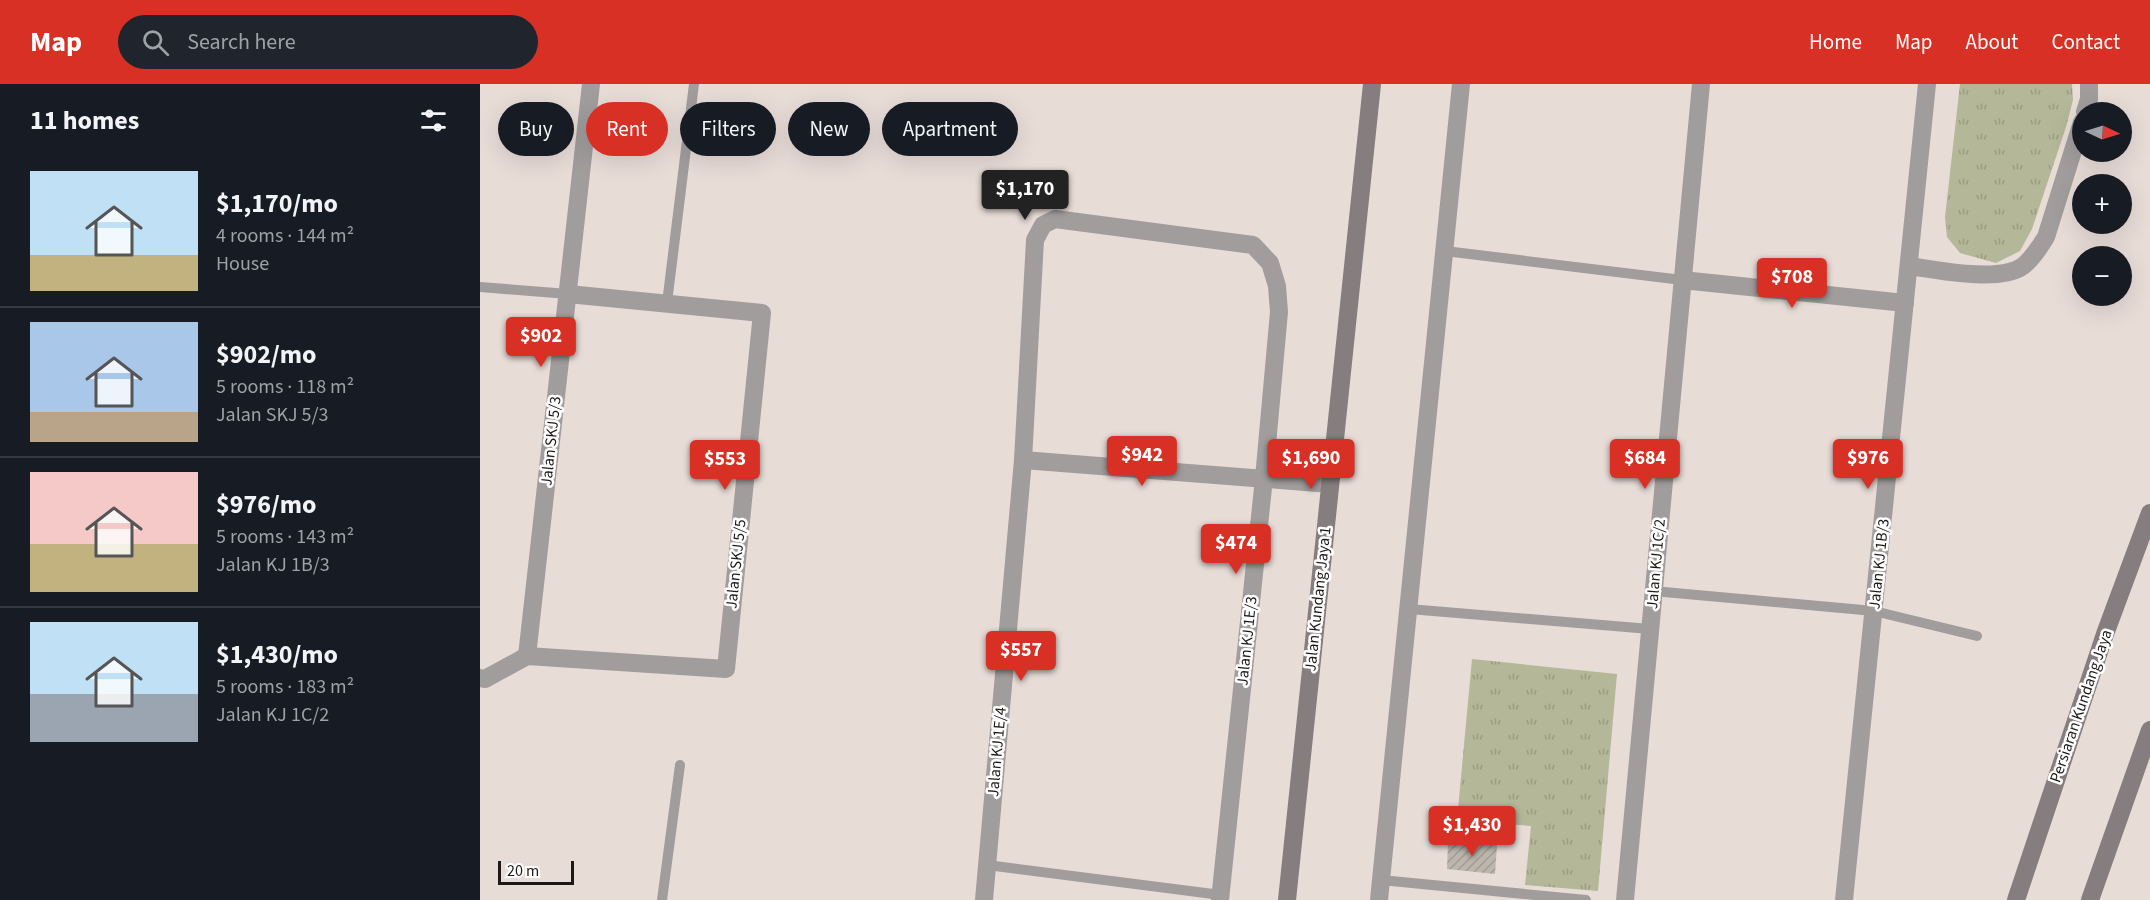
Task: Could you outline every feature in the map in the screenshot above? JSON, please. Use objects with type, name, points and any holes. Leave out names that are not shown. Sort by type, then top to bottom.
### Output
[{"type":"main road","name":"Jalan Kundang Jaya 1","points":[[1287,900],[1372,84]]},
{"type":"main road","name":"Persiaran Kundang Jaya","points":[[2016,900],[2105,634],[2150,513]]},
{"type":"main road","points":[[2090,900],[2150,730]]},
{"type":"street","name":"Jalan SKJ 5/3","points":[[527,656],[591,84]]},
{"type":"street","points":[[1379,900],[1461,84]]},
{"type":"street","name":"Jalan KJ 1C/2","points":[[1625,900],[1701,84]]},
{"type":"street","name":"Jalan KJ 1B/3","points":[[1844,900],[1927,84]]},
{"type":"street","points":[[2089,84],[2089,102]]},
{"type":"street","points":[[1909,266],[1986,275],[2004,274],[2021,267],[2036,253],[2046,237],[2072,154]]},
{"type":"street","name":"Jalan KJ 1E/4","points":[[984,900],[1023,460],[1035,240],[1043,225],[1056,219],[1253,245]]},
{"type":"street","name":"Jalan KJ 1E/3","points":[[1220,898],[1279,312],[1277,286],[1270,263],[1253,245]]},
{"type":"street","points":[[1682,280],[1905,303]]},
{"type":"street","name":"Jalan SKJ 5/5","points":[[527,656],[726,669],[762,313],[568,294]]},
{"type":"street","points":[[1023,460],[1264,477],[1330,484]]},
{"type":"street","points":[[480,678],[485,679],[527,656]]},
{"type":"lane","points":[[667,303],[693,84]]},
{"type":"lane","points":[[1445,251],[1682,280]]},
{"type":"lane","points":[[480,287],[568,294]]},
{"type":"lane","points":[[1653,591],[1874,611],[1977,636]]},
{"type":"lane","points":[[1409,609],[1650,629]]},
{"type":"lane","points":[[662,900],[680,765]]},
{"type":"lane","points":[[987,865],[1220,898]]},
{"type":"lane","points":[[1381,880],[1586,900]]},
{"type":"green space","points":[[1960,84],[2072,84],[2073,100],[2066,127],[2032,229],[2020,251],[1996,263],[1960,253],[1947,237],[1945,217]]},
{"type":"green space","points":[[1472,659],[1617,674],[1598,891],[1525,885],[1531,826],[1457,820]]},
{"type":"building","points":[[1448,840],[1497,845],[1495,874],[1447,869]]}]
